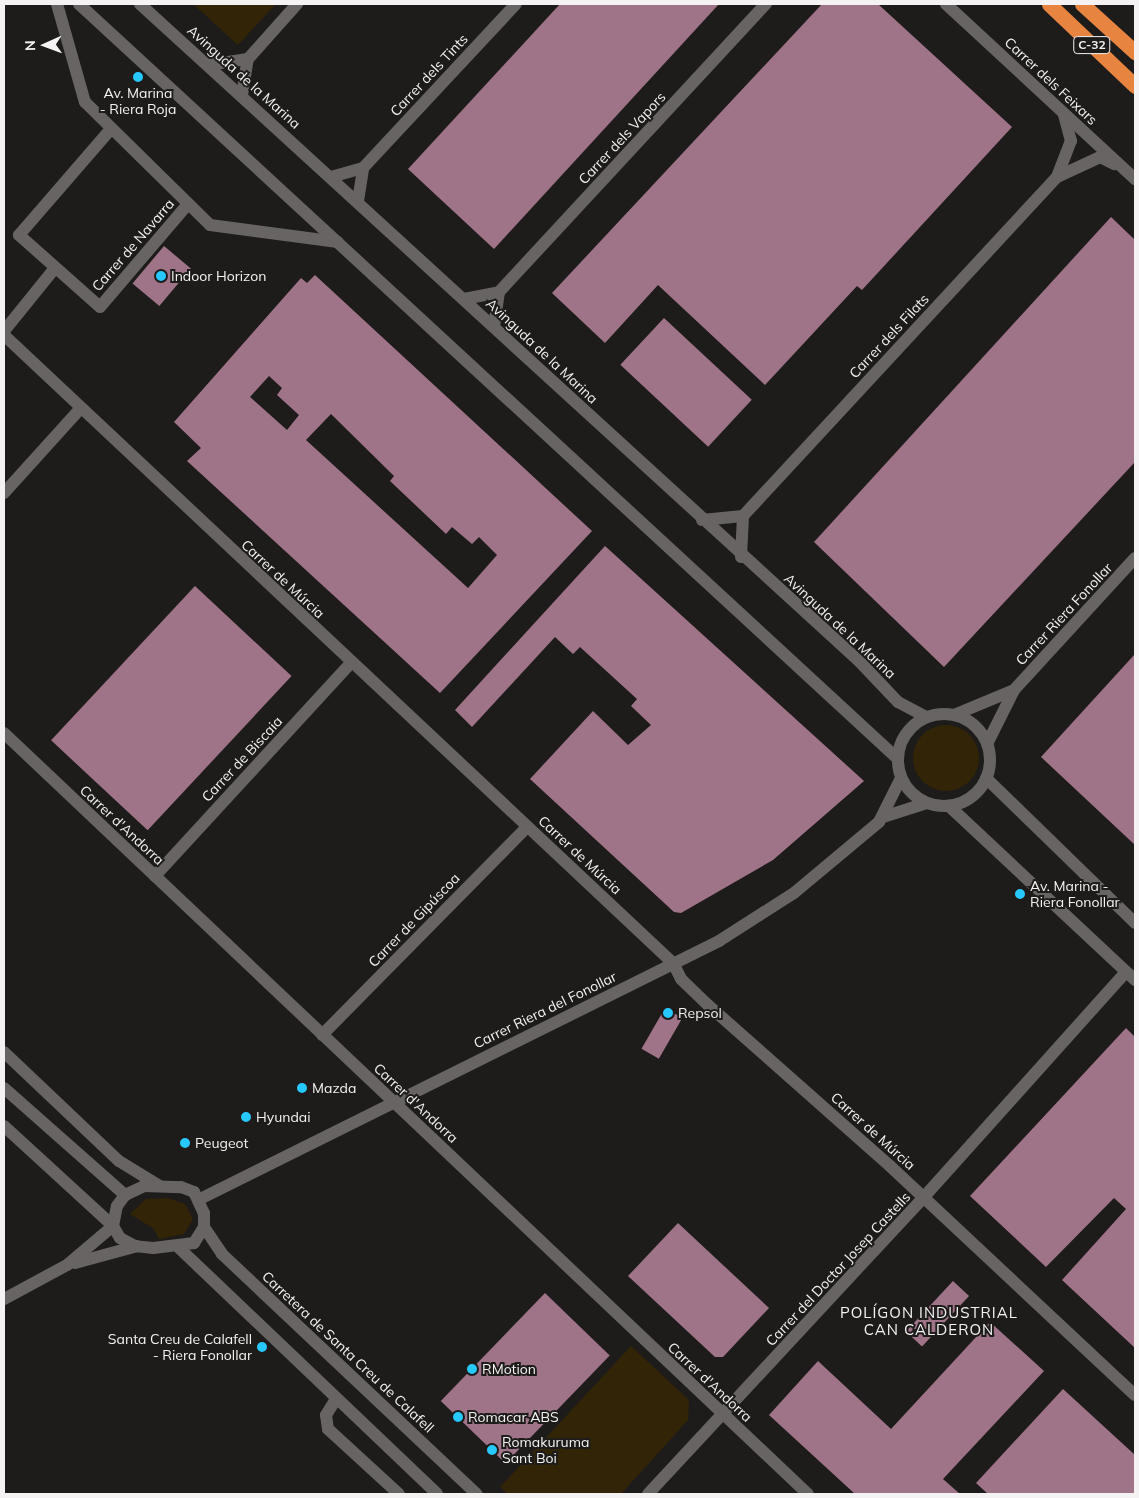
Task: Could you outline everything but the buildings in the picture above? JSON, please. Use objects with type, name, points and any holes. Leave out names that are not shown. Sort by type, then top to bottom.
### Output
[{"type":"highway","name":"C-32","points":[[1049,4],[1135,86]]},
{"type":"highway","name":"C-32","points":[[1082,4],[1135,52]]},
{"type":"highway","points":[[1094,4],[1135,46]]},
{"type":"street","points":[[57,4],[85,102],[110,130],[210,225],[338,242]]},
{"type":"street","points":[[79,4],[338,242],[870,738],[898,759]]},
{"type":"street","name":"Avinguda de la Marina","points":[[140,4],[464,299],[741,557],[859,661],[898,702],[926,717]]},
{"type":"street","points":[[242,95],[248,60],[297,4]]},
{"type":"street","points":[[503,4],[503,18]]},
{"type":"street","name":"Carrer dels Tints","points":[[362,168],[516,4]]},
{"type":"street","name":"Carrer dels Vapors","points":[[499,292],[766,4]]},
{"type":"street","name":"Carrer dels Feixars","points":[[946,4],[1135,179]]},
{"type":"street","points":[[209,65],[248,60]]},
{"type":"street","name":"Carrer dels Filats","points":[[1058,177],[1070,140],[1064,114]]},
{"type":"street","name":"Carrer de Navarra","points":[[110,130],[19,234],[100,306],[188,204]]},
{"type":"street","name":"Carrer dels Filats","points":[[743,516],[1058,177],[1100,157],[1123,168]]},
{"type":"street","points":[[331,177],[362,168],[358,202]]},
{"type":"street","points":[[4,333],[55,268]]},
{"type":"street","points":[[464,299],[499,292],[494,327]]},
{"type":"street","name":"Carrer de Múrcia","points":[[4,333],[80,410],[674,963],[681,979],[701,998],[924,1197],[1135,1395]]},
{"type":"street","points":[[4,493],[80,410]]},
{"type":"street","points":[[702,520],[743,516],[741,557]]},
{"type":"street","name":"Carrer Riera Fonollar","points":[[987,744],[1014,690],[1135,558]]},
{"type":"street","name":"Carrer de Biscaia","points":[[155,876],[352,663]]},
{"type":"street","name":"Carrer Riera Fonollar","points":[[954,715],[1014,690]]},
{"type":"street","points":[[954,715],[974,725],[987,744],[990,757],[986,778],[971,797],[948,806],[927,803],[911,793],[901,778],[898,759],[906,734],[926,717],[954,715]]},
{"type":"street","name":"Carrer d'Andorra","points":[[4,733],[808,1494]]},
{"type":"street","points":[[883,817],[901,778]]},
{"type":"street","points":[[986,778],[1135,923]]},
{"type":"street","points":[[883,817],[927,803]]},
{"type":"street","points":[[948,806],[1131,976]]},
{"type":"street","name":"Carrer Riera del Fonollar","points":[[200,1199],[719,941],[794,892],[883,817]]},
{"type":"street","name":"Carrer de Gipúscoa","points":[[322,1035],[527,827]]},
{"type":"street","name":"Carrer del Doctor Josep Castells","points":[[648,1494],[724,1416],[924,1197],[1131,976]]},
{"type":"street","points":[[4,1052],[119,1161],[160,1186]]},
{"type":"street","points":[[4,1088],[100,1175],[125,1195]]},
{"type":"street","points":[[4,1126],[113,1226],[120,1238],[137,1246]]},
{"type":"street","points":[[4,1298],[67,1265],[137,1246],[177,1246],[194,1243],[204,1227],[200,1199],[180,1187],[144,1186],[125,1195],[117,1206],[113,1226],[67,1265]]},
{"type":"street","name":"Carretera de Santa Creu de Calafell","points":[[204,1227],[222,1254],[477,1494]]},
{"type":"street","points":[[177,1246],[438,1494]]},
{"type":"street","points":[[336,1399],[326,1415],[328,1429],[399,1494]]},
{"type":"shaded area","points":[[193,4],[276,4],[238,45]]},
{"type":"shaded area","points":[[946,725],[959,728],[969,735],[976,745],[979,758],[976,771],[969,781],[959,788],[946,791],[933,788],[923,781],[916,771],[913,758],[916,745],[923,735],[933,728]]},
{"type":"shaded area","points":[[168,1198],[185,1204],[193,1219],[184,1234],[159,1239],[154,1229],[130,1214],[146,1199]]},
{"type":"shaded area","points":[[631,1346],[689,1400],[688,1420],[621,1494],[508,1494],[500,1487]]},
{"type":"place","name":"Av. Marina - Riera Roja","points":[[138,77]]},
{"type":"place","name":"Indoor Horizon","points":[[161,276]]},
{"type":"place","name":"Av. Marina - Riera Fonollar","points":[[1020,894]]},
{"type":"place","name":"Repsol","points":[[668,1013]]},
{"type":"place","name":"Mazda","points":[[302,1088]]},
{"type":"place","name":"Hyundai","points":[[246,1117]]},
{"type":"place","name":"Peugeot","points":[[185,1143]]},
{"type":"place","name":"Santa Creu de Calafell - Riera Fonollar","points":[[262,1347]]},
{"type":"place","name":"RMotion","points":[[472,1369]]},
{"type":"place","name":"Romacar ABS","points":[[458,1417]]},
{"type":"place","name":"Romakuruma Sant Boi","points":[[492,1450]]},
{"type":"district","name":"POLÍGON INDUSTRIAL CAN CALDERON","points":[[929,1320]]}]
